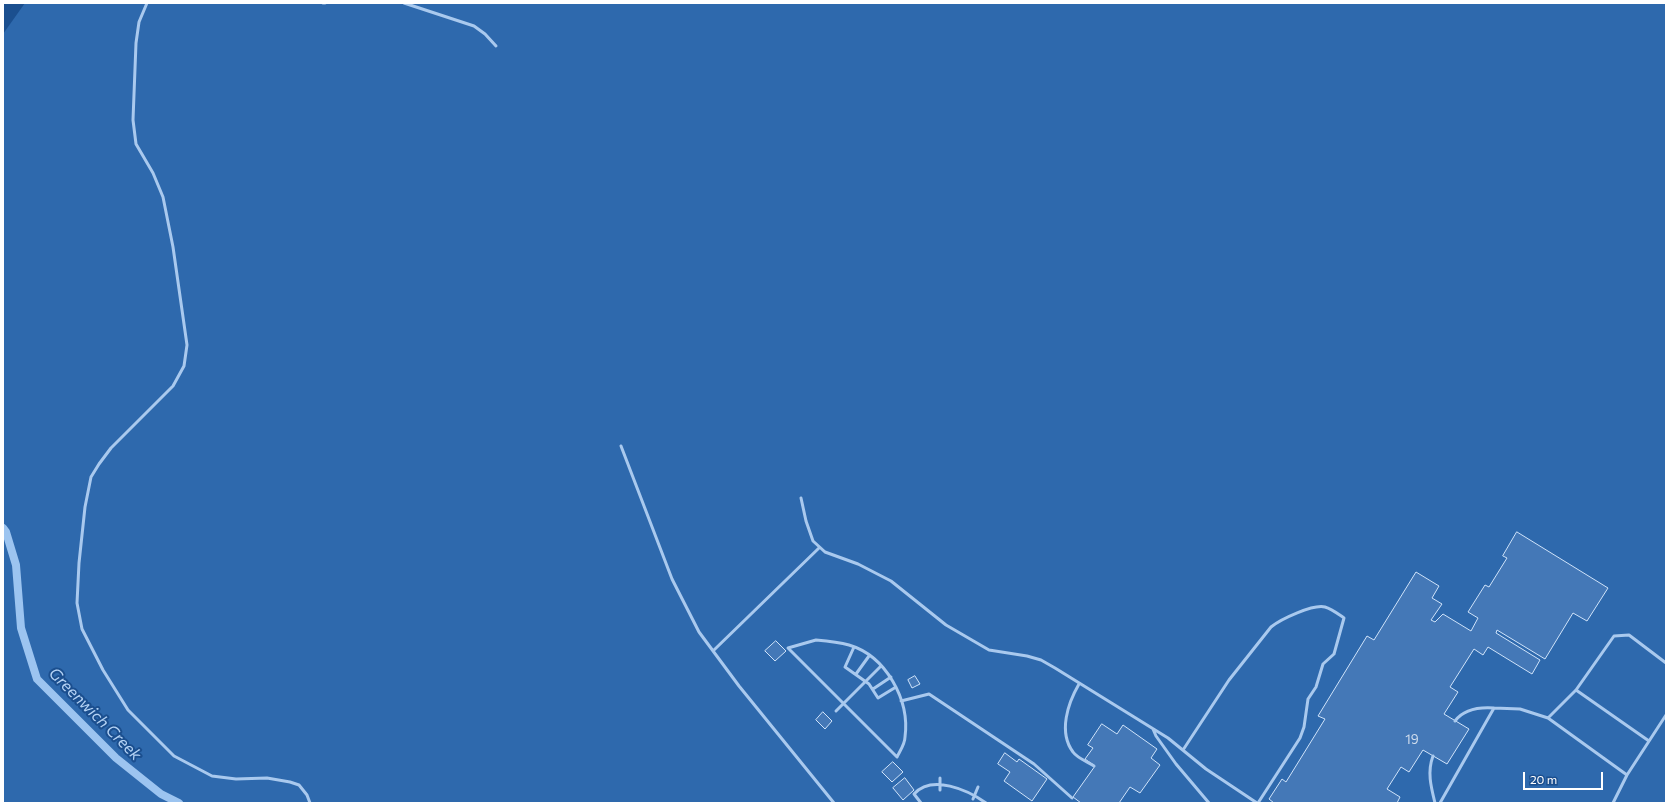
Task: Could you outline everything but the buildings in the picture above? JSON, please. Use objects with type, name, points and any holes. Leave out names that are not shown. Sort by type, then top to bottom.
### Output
[{"type":"lane","points":[[147,3],[139,22],[136,43],[133,120],[136,144],[153,173],[164,197],[173,247],[187,345],[184,366],[173,386],[111,448],[91,477],[85,507],[79,563],[77,603],[82,629],[103,670],[128,710],[174,756],[212,776],[236,779],[267,778],[299,785],[307,795],[310,803]]},
{"type":"lane","points":[[404,3],[474,26],[485,34],[496,46]]},
{"type":"lane","points":[[621,446],[672,579],[699,632],[714,650],[739,686],[834,803]]},
{"type":"lane","points":[[801,498],[810,533],[819,548],[858,564],[891,581],[946,625],[989,650],[1041,660],[1168,738],[1206,770],[1258,803],[1300,738],[1304,727],[1308,699],[1316,687],[1323,664],[1334,654],[1344,618],[1333,610],[1320,606],[1292,615],[1270,627],[1229,680],[1183,750]]},
{"type":"lane","points":[[714,650],[819,548]]},
{"type":"lane","points":[[1548,718],[1576,690],[1614,636],[1629,635],[1666,663]]},
{"type":"lane","points":[[816,640],[830,641],[854,647],[869,656],[881,666],[891,677],[896,687],[906,722],[905,739],[897,757],[788,648],[816,640]]},
{"type":"lane","points":[[854,647],[845,667],[866,681],[878,698],[896,687]]},
{"type":"lane","points":[[856,674],[869,656]]},
{"type":"lane","points":[[836,711],[881,666]]},
{"type":"lane","points":[[873,689],[891,677]]},
{"type":"lane","points":[[1079,684],[1070,704],[1067,716],[1067,736],[1073,753],[1094,766]]},
{"type":"lane","points":[[1576,690],[1649,741]]},
{"type":"lane","points":[[901,702],[929,694],[1034,764],[1072,798]]},
{"type":"lane","points":[[1455,721],[1459,716],[1479,707],[1520,709],[1548,718],[1626,775]]},
{"type":"lane","points":[[1440,803],[1494,708]]},
{"type":"lane","points":[[1613,803],[1626,775],[1666,715]]},
{"type":"lane","points":[[1153,729],[1156,736],[1176,764],[1209,803]]},
{"type":"lane","points":[[1433,756],[1430,765],[1430,786],[1435,803]]},
{"type":"lane","points":[[940,778],[940,790]]},
{"type":"lane","points":[[921,803],[914,794],[919,788],[940,785],[962,789],[975,795],[986,803]]},
{"type":"lane","points":[[973,799],[978,787]]},
{"type":"shaded area","points":[[25,3],[1666,3],[1666,803],[3,803],[3,34]]},
{"type":"waterway","name":"Greenwich Creek","points":[[3,528],[6,532],[16,565],[21,628],[37,679],[116,758],[161,794],[179,803]]}]
